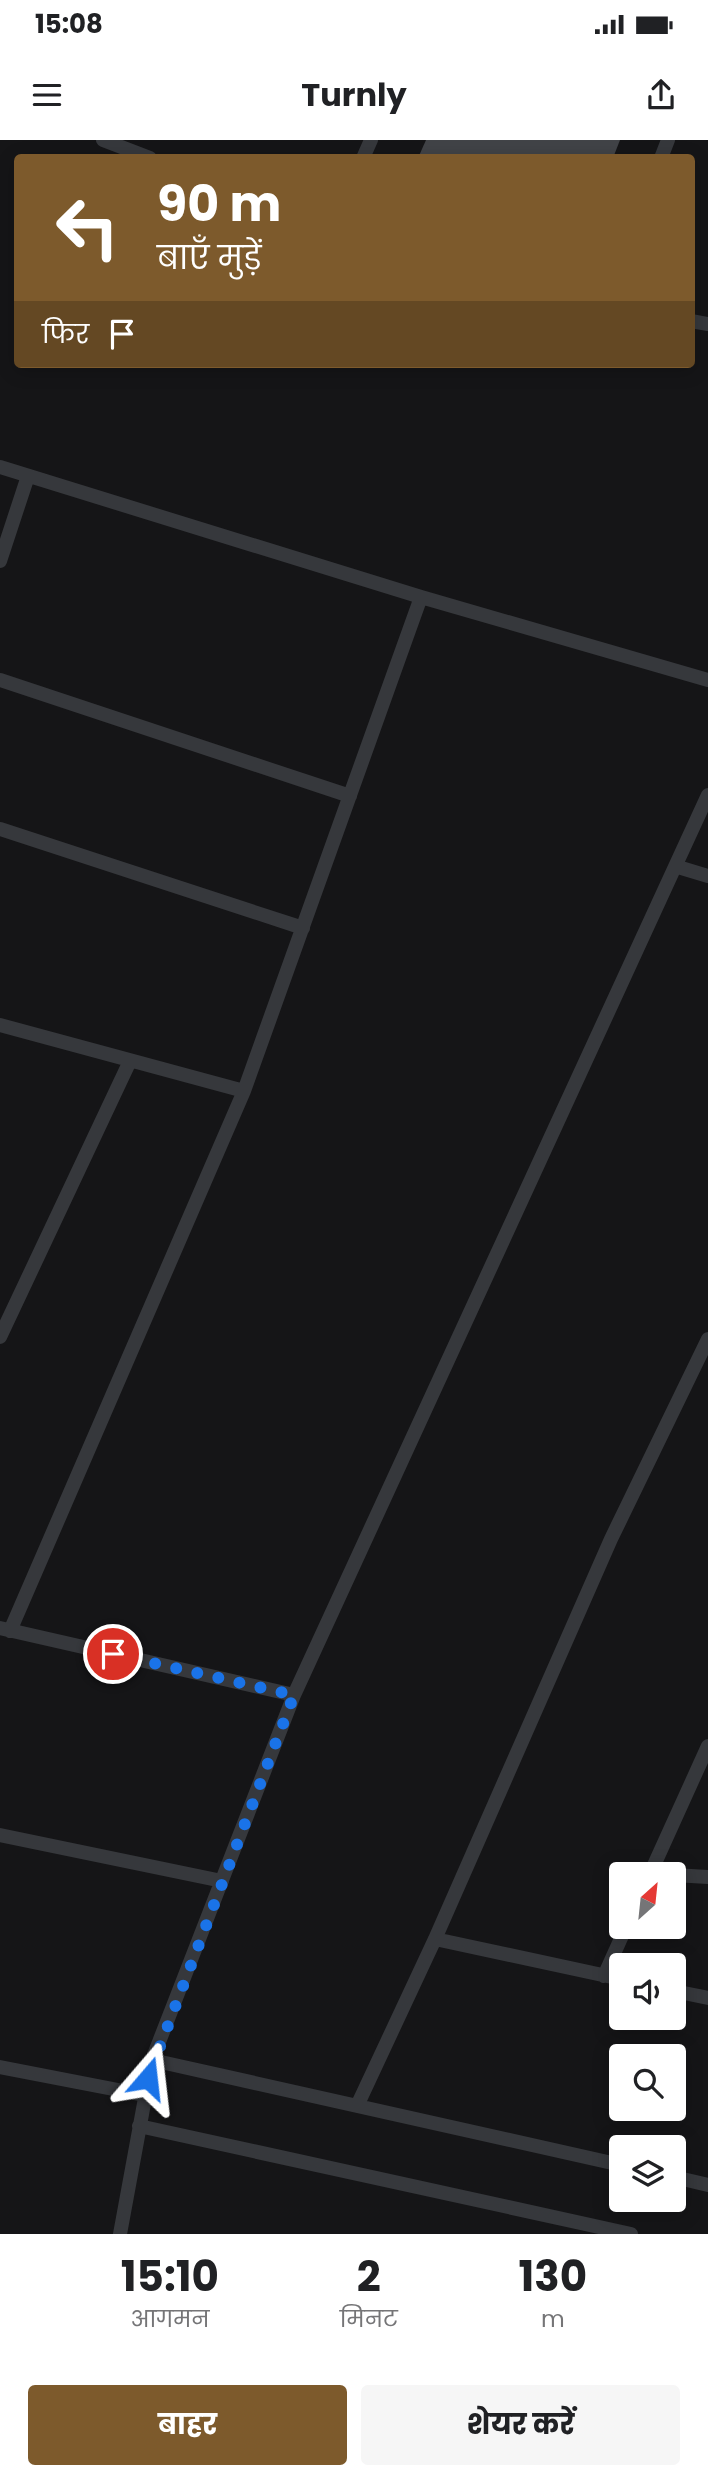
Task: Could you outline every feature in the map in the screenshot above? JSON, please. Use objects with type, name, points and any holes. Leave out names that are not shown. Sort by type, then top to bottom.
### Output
[{"type":"lane","points":[[103,140],[140,154]]},
{"type":"lane","points":[[0,467],[421,597],[708,680]]},
{"type":"lane","points":[[0,561],[28,476]]},
{"type":"lane","points":[[294,1695],[5,1629],[244,1091],[421,597]]},
{"type":"lane","points":[[0,680],[350,796]]},
{"type":"lane","points":[[120,2234],[152,2060],[294,1695],[708,795]]},
{"type":"lane","points":[[0,829],[303,928]]},
{"type":"lane","points":[[677,867],[708,876]]},
{"type":"lane","points":[[0,1025],[244,1091]]},
{"type":"lane","points":[[0,1337],[130,1060]]},
{"type":"lane","points":[[357,2106],[435,1940],[611,1539],[708,1339]]},
{"type":"lane","points":[[660,1862],[708,1746]]},
{"type":"lane","points":[[0,1835],[222,1881]]},
{"type":"lane","points":[[686,1876],[708,1877]]},
{"type":"lane","points":[[604,1976],[621,1939]]},
{"type":"lane","points":[[435,1940],[609,1977]]},
{"type":"lane","points":[[686,1993],[708,1998]]},
{"type":"lane","points":[[152,2060],[609,2162]]},
{"type":"lane","points":[[0,2067],[144,2095]]},
{"type":"lane","points":[[139,2126],[631,2234]]},
{"type":"lane","points":[[686,2180],[708,2185]]},
{"type":"building","points":[[426,140],[620,140],[615,154],[420,154]]},
{"type":"route","points":[[113,1654],[294,1695],[152,2060],[148,2078]]}]
